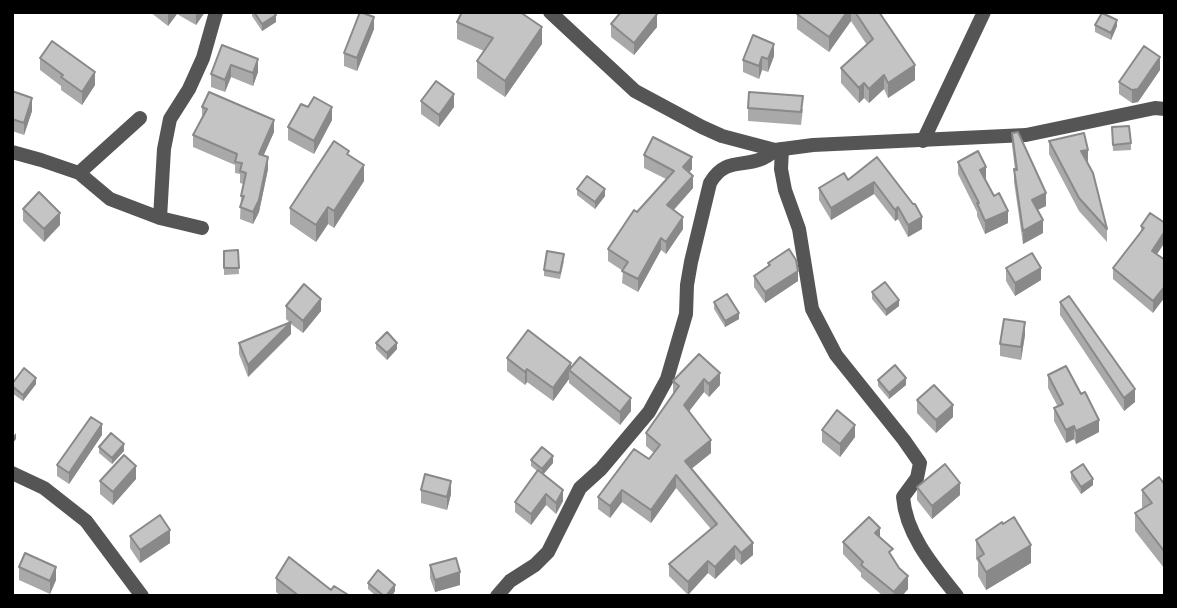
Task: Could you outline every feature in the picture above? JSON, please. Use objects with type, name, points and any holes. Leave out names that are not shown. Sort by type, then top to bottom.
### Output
[{"type":"street","points":[[160,218],[164,149],[170,119],[189,89],[203,58],[216,12]]},
{"type":"street","points":[[550,12],[635,91],[722,136],[778,150]]},
{"type":"street","points":[[923,141],[984,12]]},
{"type":"street","points":[[497,596],[510,581],[535,565],[548,552],[580,488],[601,469],[649,412],[667,379],[686,314],[691,262],[710,183],[715,174],[726,166],[761,159],[778,150],[813,145],[1026,135],[1155,108],[1165,109]]},
{"type":"street","points":[[79,173],[140,118]]},
{"type":"street","points":[[778,150],[783,180],[799,229],[812,309],[836,355],[920,463],[917,478],[903,497],[904,510],[913,535],[957,596]]},
{"type":"street","points":[[12,152],[79,173],[110,199],[160,218],[202,228]]},
{"type":"street","points":[[12,473],[44,488],[86,521],[142,596]]},
{"type":"building","points":[[254,12],[274,12],[276,15],[262,24]]},
{"type":"building","points":[[360,12],[374,17],[357,58],[344,53]]},
{"type":"building","points":[[462,12],[520,12],[542,27],[505,81],[477,61],[493,38],[457,22]]},
{"type":"building","points":[[621,12],[657,14],[634,43],[611,24]]},
{"type":"building","points":[[847,12],[829,37],[797,14]]},
{"type":"building","points":[[855,12],[879,12],[915,65],[888,83],[884,75],[869,89],[864,83],[859,88],[841,68],[873,39]]},
{"type":"building","points":[[1102,13],[1117,20],[1111,33],[1095,25]]},
{"type":"building","points":[[753,35],[774,44],[768,59],[762,57],[759,66],[743,60]]},
{"type":"building","points":[[52,41],[95,72],[82,92],[40,58]]},
{"type":"building","points":[[222,45],[258,59],[253,73],[231,65],[225,80],[211,74]]},
{"type":"building","points":[[1144,46],[1160,57],[1138,89],[1132,90],[1119,82]]},
{"type":"building","points":[[436,81],[454,94],[439,115],[421,101]]},
{"type":"building","points":[[12,91],[32,98],[24,123],[12,119]]},
{"type":"building","points":[[209,92],[274,120],[259,154],[268,157],[259,200],[253,212],[240,207],[246,173],[240,171],[242,163],[235,162],[237,154],[193,135],[207,109],[202,107]]},
{"type":"building","points":[[749,92],[803,96],[801,112],[748,108]]},
{"type":"building","points":[[314,97],[332,107],[314,141],[288,127],[301,104],[308,107]]},
{"type":"building","points":[[1129,126],[1131,143],[1113,145],[1112,127]]},
{"type":"building","points":[[1018,132],[1046,193],[1032,200],[1043,220],[1023,231],[1012,133]]},
{"type":"building","points":[[1084,133],[1088,150],[1081,151],[1093,173],[1107,229],[1079,198],[1049,141]]},
{"type":"building","points":[[653,137],[692,157],[683,167],[693,176],[667,205],[683,217],[666,242],[661,238],[638,279],[622,271],[628,262],[608,249],[634,210],[637,212],[674,171],[644,155]]},
{"type":"building","points":[[334,141],[364,165],[334,211],[328,207],[316,225],[290,208]]},
{"type":"building","points":[[978,151],[986,167],[980,170],[994,196],[999,193],[1008,211],[985,221],[958,162]]},
{"type":"building","points":[[877,157],[915,204],[922,217],[908,225],[898,207],[895,210],[874,182],[831,208],[819,188],[844,173],[848,180]]},
{"type":"building","points":[[587,176],[605,189],[595,202],[577,189]]},
{"type":"building","points":[[39,192],[60,213],[44,229],[23,209]]},
{"type":"building","points":[[1150,213],[1165,223],[1165,231],[1152,251],[1165,260],[1165,286],[1153,301],[1113,268],[1144,228],[1141,226]]},
{"type":"building","points":[[789,249],[796,260],[798,271],[765,292],[754,276]]},
{"type":"building","points":[[238,250],[239,268],[224,268],[224,251]]},
{"type":"building","points":[[547,251],[564,254],[560,273],[544,270]]},
{"type":"building","points":[[1032,253],[1041,268],[1015,283],[1006,268]]},
{"type":"building","points":[[885,282],[899,300],[886,310],[872,292]]},
{"type":"building","points":[[304,284],[321,299],[303,321],[286,306]]},
{"type":"building","points":[[727,294],[739,313],[725,321],[714,302]]},
{"type":"building","points":[[1069,296],[1135,389],[1124,398],[1060,302]]},
{"type":"building","points":[[1004,319],[1025,322],[1021,347],[1000,344]]},
{"type":"building","points":[[291,322],[248,365],[239,343]]},
{"type":"building","points":[[528,330],[571,363],[553,388],[507,358]]},
{"type":"building","points":[[387,332],[397,343],[387,353],[376,343]]},
{"type":"building","points":[[699,354],[720,373],[709,384],[704,379],[684,405],[711,440],[685,461],[753,543],[741,553],[735,546],[715,567],[708,561],[688,582],[669,564],[717,524],[676,475],[651,510],[622,490],[610,506],[598,497],[634,449],[649,459],[660,445],[646,433],[679,386],[673,381]]},
{"type":"building","points":[[580,357],[631,398],[620,412],[569,370]]},
{"type":"building","points":[[895,365],[906,378],[889,393],[878,380]]},
{"type":"building","points":[[1066,366],[1081,394],[1085,392],[1099,420],[1076,431],[1074,426],[1066,430],[1054,408],[1063,404],[1048,375]]},
{"type":"building","points":[[24,368],[36,378],[23,395],[12,384]]},
{"type":"building","points":[[934,385],[953,405],[936,420],[917,400]]},
{"type":"building","points":[[837,410],[855,425],[840,444],[822,430]]},
{"type":"building","points":[[91,417],[102,424],[69,473],[57,465]]},
{"type":"building","points":[[111,433],[124,444],[112,458],[99,447]]},
{"type":"building","points":[[542,447],[553,456],[542,469],[531,460]]},
{"type":"building","points":[[124,455],[136,466],[113,492],[100,481]]},
{"type":"building","points":[[945,464],[960,483],[932,506],[917,487]]},
{"type":"building","points":[[1083,464],[1093,479],[1081,487],[1071,472]]},
{"type":"building","points":[[538,470],[563,490],[556,503],[546,494],[531,514],[515,502]]},
{"type":"building","points":[[425,474],[451,481],[447,497],[421,490]]},
{"type":"building","points":[[1159,477],[1165,485],[1164,551],[1135,513],[1152,503],[1142,490]]},
{"type":"building","points":[[160,515],[170,530],[140,550],[130,536]]},
{"type":"building","points":[[869,517],[880,528],[875,533],[893,549],[889,552],[908,576],[894,592],[861,565],[863,562],[843,542]]},
{"type":"building","points":[[1014,517],[1031,545],[986,572],[978,558],[984,554],[976,540]]},
{"type":"building","points":[[25,553],[56,567],[50,581],[19,567]]},
{"type":"building","points":[[289,557],[331,590],[334,586],[350,596],[299,596],[276,578]]},
{"type":"building","points":[[456,558],[460,572],[435,580],[430,565]]},
{"type":"building","points":[[378,570],[395,585],[386,596],[368,583]]}]
